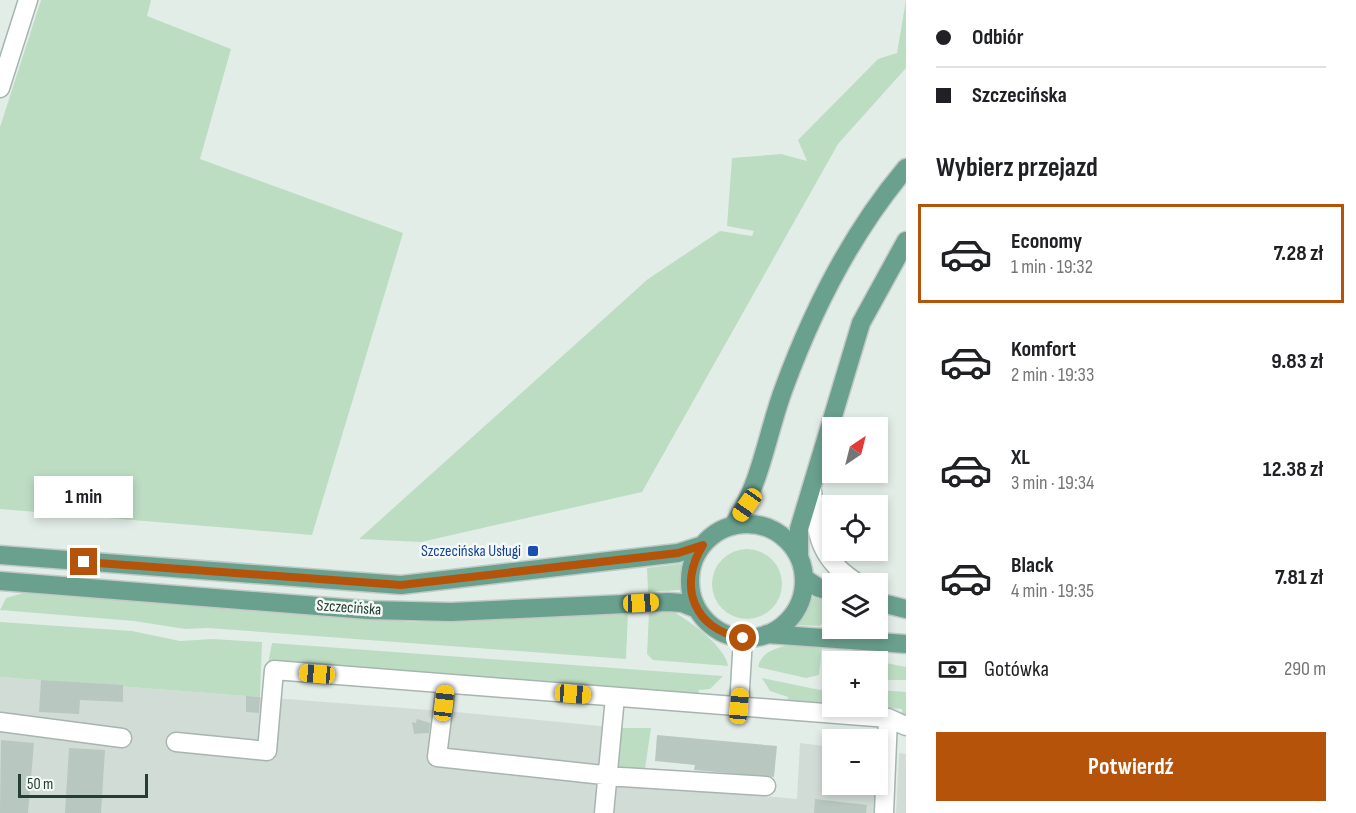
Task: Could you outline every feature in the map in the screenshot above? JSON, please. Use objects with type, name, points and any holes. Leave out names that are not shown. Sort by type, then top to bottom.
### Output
[{"type":"main road","points":[[733,525],[747,505],[784,388],[816,313],[844,256],[877,203],[906,168]]},
{"type":"main road","points":[[767,634],[778,629],[795,612],[800,602],[804,578],[799,556],[799,529],[812,491],[835,401],[861,323],[903,252]]},
{"type":"main road","points":[[799,556],[793,546],[775,531],[754,524],[733,525],[720,530],[703,545],[691,569],[692,597],[698,609],[715,628],[730,636],[743,638],[767,634],[906,644]]},
{"type":"main road","name":"Szczecińska","points":[[0,555],[401,585],[678,553],[703,545]]},
{"type":"main road","points":[[804,578],[822,589]]},
{"type":"main road","name":"Szczecińska","points":[[0,581],[368,610],[451,612],[668,602],[682,603],[698,609]]},
{"type":"street","points":[[0,88],[6,48],[28,0]]},
{"type":"street","points":[[812,491],[817,534],[823,550],[833,564],[845,573]]},
{"type":"street","points":[[739,706],[743,638]]},
{"type":"street","points":[[176,742],[267,751],[274,670],[888,718],[906,726]]},
{"type":"street","points":[[446,685],[437,757],[607,775],[766,786]]},
{"type":"street","points":[[604,813],[615,697]]},
{"type":"street","points":[[884,813],[888,718]]},
{"type":"street","points":[[0,722],[122,738]]},
{"type":"shaded area","points":[[0,677],[456,712],[621,728],[618,783],[797,799],[800,743],[822,746],[822,795],[882,795],[881,813],[0,813]]},
{"type":"shaded area","points":[[899,753],[906,754],[906,813],[896,813]]},
{"type":"green space","points":[[41,0],[151,0],[147,16],[231,49],[200,159],[403,233],[312,535],[0,509],[0,127]]},
{"type":"green space","points":[[906,0],[906,68],[838,144],[642,492],[421,542],[359,539],[648,279],[720,231],[752,236],[754,231],[727,226],[732,158],[781,154],[807,161],[798,140],[878,59],[897,53]]},
{"type":"green space","points":[[754,549],[767,555],[776,564],[780,570],[782,584],[780,598],[772,609],[761,617],[740,619],[722,609],[714,598],[712,577],[722,559],[733,551]]},
{"type":"green space","points":[[687,563],[684,586],[680,590],[648,592],[647,568]]},
{"type":"green space","points":[[27,592],[415,622],[628,611],[626,659],[208,628],[185,629],[134,621],[0,610],[6,598]]},
{"type":"green space","points":[[811,597],[822,600],[820,626],[795,625]]},
{"type":"green space","points":[[672,611],[697,627],[714,643],[726,659],[728,666],[653,660],[647,654],[649,612]]},
{"type":"green space","points":[[0,622],[132,631],[180,641],[213,639],[262,642],[260,697],[0,677]]},
{"type":"green space","points":[[272,643],[723,676],[710,689],[699,690],[698,695],[267,668]]},
{"type":"green space","points":[[795,644],[822,647],[819,675],[806,678],[758,667],[767,653]]},
{"type":"green space","points":[[888,663],[906,667],[906,680],[888,680]]},
{"type":"green space","points":[[762,678],[822,690],[822,703],[788,701],[788,697],[770,691]]},
{"type":"green space","points":[[888,691],[906,692],[906,720],[903,719],[902,709],[888,708]]},
{"type":"green space","points":[[621,728],[651,728],[645,769],[618,768]]},
{"type":"building","points":[[41,680],[123,685],[123,702],[80,700],[79,714],[39,712]]},
{"type":"building","points":[[246,696],[260,697],[259,713],[246,712]]},
{"type":"building","points":[[417,719],[430,723],[429,733],[414,734],[412,722],[416,723]]},
{"type":"building","points":[[657,735],[777,746],[774,777],[694,770],[695,765],[655,761]]},
{"type":"building","points":[[1,740],[34,743],[28,813],[0,813]]},
{"type":"building","points":[[69,748],[105,750],[101,813],[65,813]]},
{"type":"building","points":[[815,799],[867,805],[866,813],[814,813]]},
{"type":"place","name":"Szczecińska Usługi","points":[[533,551]]},
{"type":"route","points":[[84,562],[401,585],[447,582],[678,553],[703,545],[695,556],[691,569],[692,597],[708,623],[730,636],[743,638]]}]
